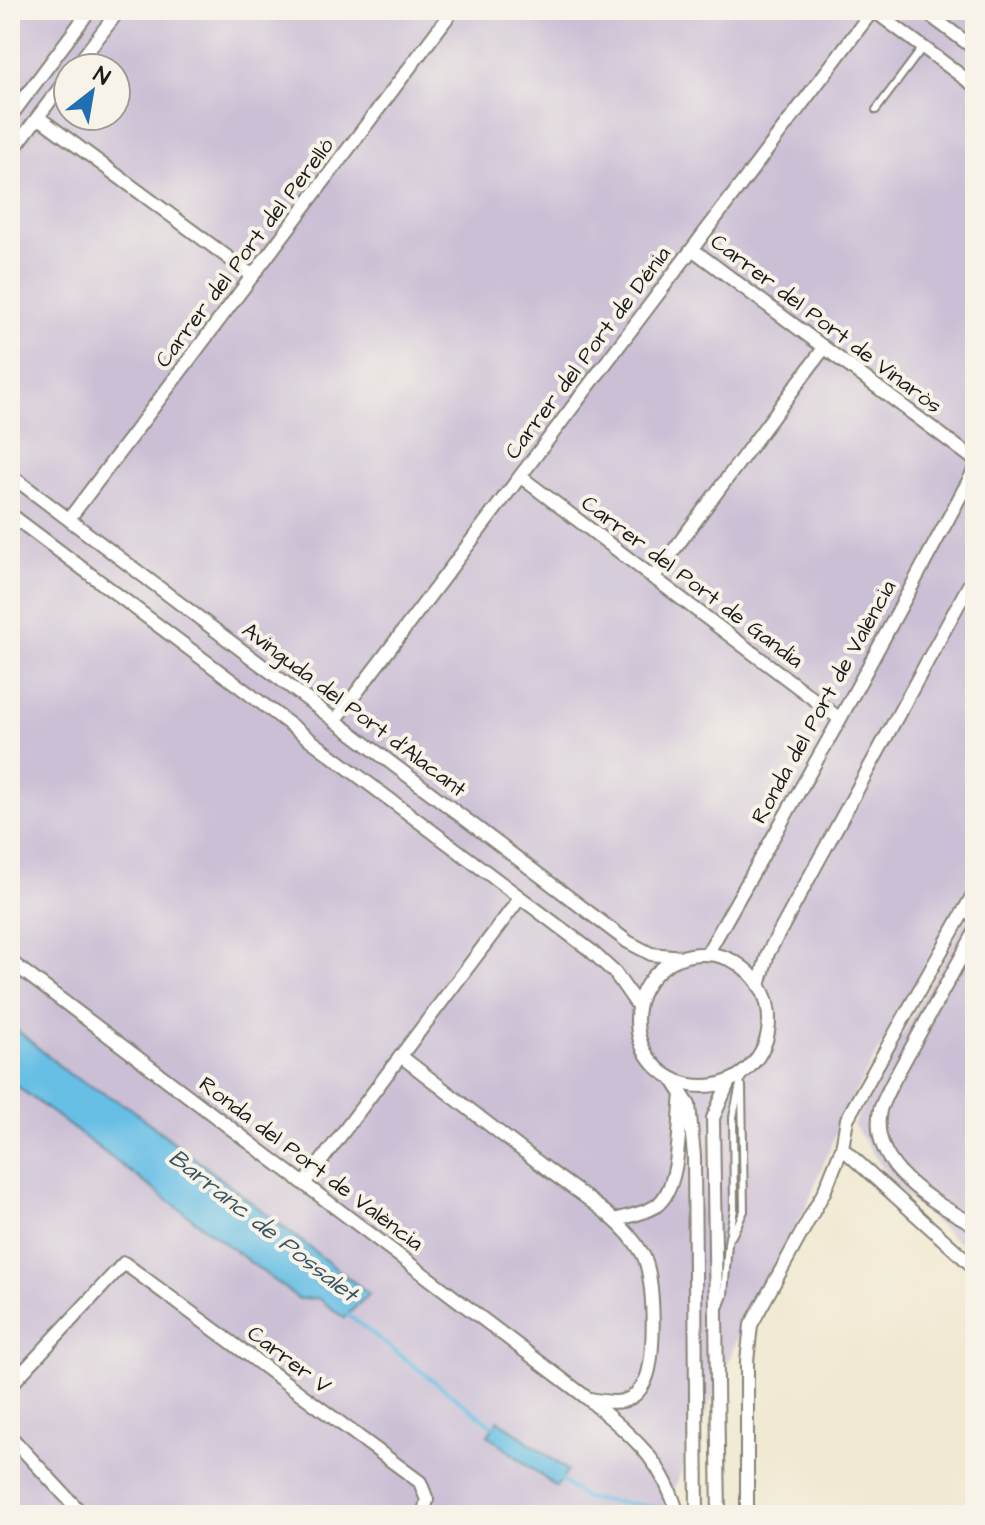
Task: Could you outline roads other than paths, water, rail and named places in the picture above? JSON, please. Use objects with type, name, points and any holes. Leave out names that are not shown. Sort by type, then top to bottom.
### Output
[{"type":"street","points":[[10,117],[90,10]]},
{"type":"street","points":[[87,52],[119,10]]},
{"type":"street","name":"Carrer del Port del Perelló","points":[[69,519],[453,10]]},
{"type":"street","points":[[873,10],[975,86]]},
{"type":"street","name":"Carrer del Port de Dénia","points":[[335,721],[873,10]]},
{"type":"street","points":[[923,10],[975,49]]},
{"type":"street","points":[[10,154],[52,98]]},
{"type":"street","points":[[38,117],[253,276]]},
{"type":"street","name":"Carrer del Port de Vinaròs","points":[[692,249],[975,460]]},
{"type":"street","points":[[653,578],[824,348]]},
{"type":"street","name":"Ronda del Port de València","points":[[707,954],[840,719],[975,469]]},
{"type":"street","name":"Avinguda del Port d'Alacant","points":[[10,475],[628,942],[651,954],[682,957]]},
{"type":"street","name":"Carrer del Port de Gandia","points":[[521,477],[840,719]]},
{"type":"street","points":[[10,514],[590,950],[615,973],[638,1006]]},
{"type":"street","points":[[759,986],[768,953],[975,574]]},
{"type":"street","points":[[747,1515],[747,1361],[751,1325],[807,1226],[842,1148],[847,1119],[975,891]]},
{"type":"street","points":[[304,1184],[520,898]]},
{"type":"street","points":[[975,932],[890,1087],[880,1111],[880,1135],[889,1159],[913,1184],[942,1207],[975,1225]]},
{"type":"street","points":[[707,954],[733,961],[759,986],[767,1003],[767,1041],[756,1061],[742,1075],[706,1087],[692,1086],[672,1079],[657,1069],[640,1042],[638,1006],[649,981],[670,962],[707,954]]},
{"type":"street","name":"Ronda del Port de València","points":[[10,961],[587,1398],[638,1442],[656,1462],[673,1495],[678,1515]]},
{"type":"street","points":[[402,1057],[614,1220],[644,1256],[650,1278],[652,1359],[647,1377],[640,1391],[627,1400],[615,1404],[587,1398]]},
{"type":"street","points":[[672,1079],[689,1105],[694,1156],[697,1515]]},
{"type":"street","points":[[719,1515],[713,1118],[729,1081]]},
{"type":"street","points":[[614,1220],[646,1212],[660,1203],[668,1192],[675,1166],[682,1095]]},
{"type":"street","points":[[842,1148],[975,1268]]},
{"type":"street","name":"Carrer V","points":[[10,1386],[124,1263],[420,1482],[427,1500],[423,1515]]},
{"type":"street","points":[[10,1436],[83,1515]]},
{"type":"lane","points":[[876,110],[923,47]]},
{"type":"lane","points":[[716,1317],[724,1295],[734,1209],[733,1117],[742,1075]]},
{"type":"water","points":[[10,1024],[69,1074],[130,1108],[369,1294],[344,1318],[318,1298],[299,1299],[10,1081]]},
{"type":"water","points":[[499,1420],[568,1471],[556,1487],[488,1435]]},
{"type":"waterway","name":"Barranc de Possalet","points":[[344,1312],[494,1427]]},
{"type":"waterway","points":[[561,1480],[585,1498],[672,1509]]},
{"type":"waterway","points":[[681,1511],[709,1515]]}]
